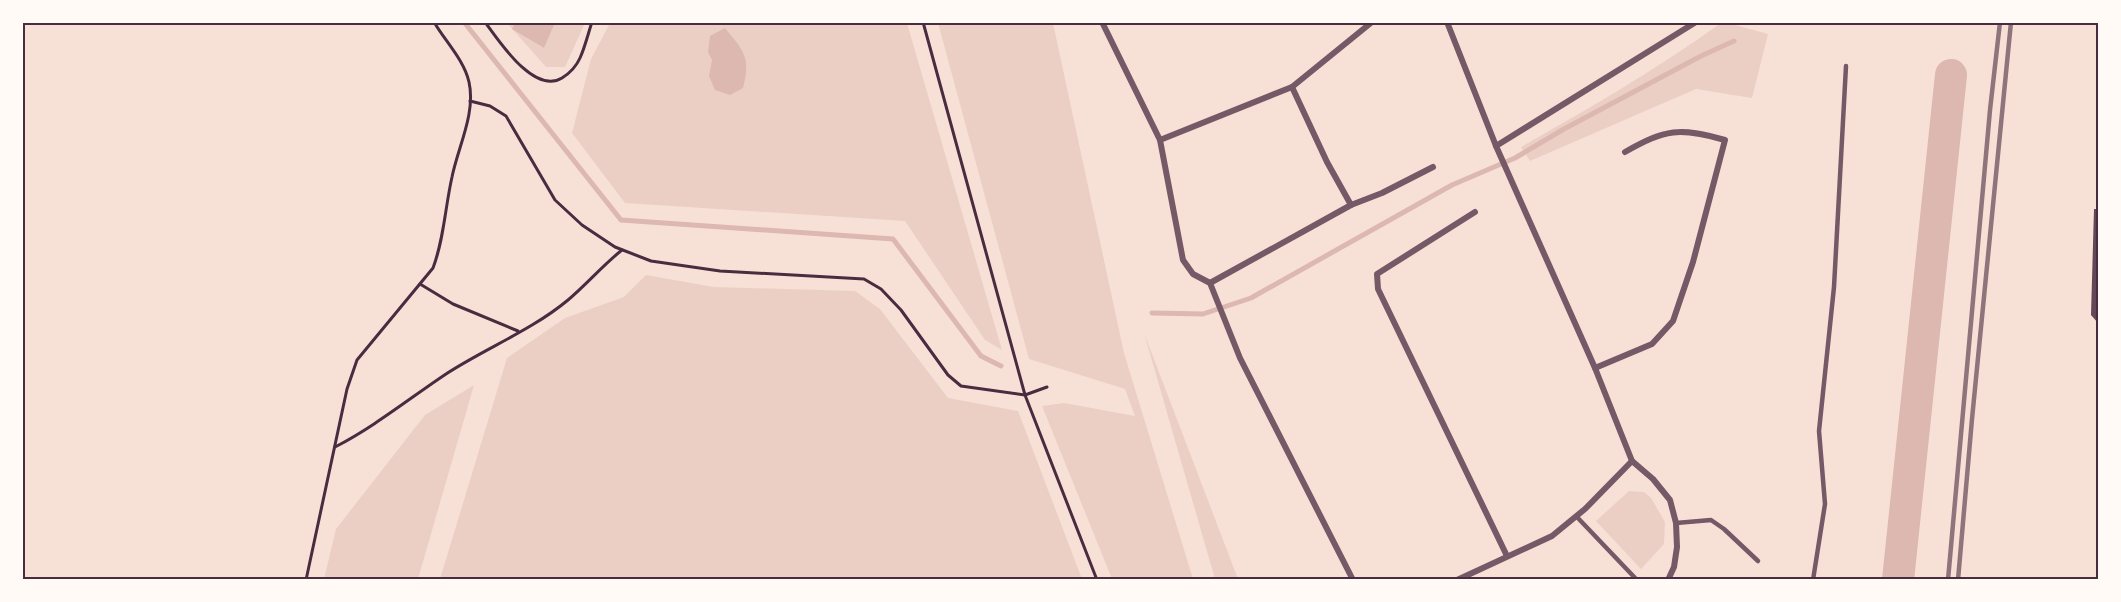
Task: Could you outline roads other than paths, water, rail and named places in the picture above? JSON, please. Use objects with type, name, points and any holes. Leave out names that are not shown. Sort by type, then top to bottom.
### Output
[{"type":"street","points":[[1102,22],[1160,140],[1183,260],[1193,274],[1211,286],[1240,358],[1353,579]]},
{"type":"street","points":[[1160,140],[1292,87],[1372,22]]},
{"type":"street","points":[[1447,22],[1496,146],[1595,368],[1632,461],[1653,478],[1670,500],[1676,523],[1677,547],[1674,567],[1668,579]]},
{"type":"street","points":[[1496,146],[1696,22]]},
{"type":"street","points":[[1292,87],[1327,162],[1351,205]]},
{"type":"street","points":[[1595,368],[1652,344],[1673,321],[1693,262],[1725,140],[1678,131],[1654,136],[1625,152]]},
{"type":"street","points":[[1211,286],[1351,205],[1382,193],[1433,167]]},
{"type":"street","points":[[1475,212],[1377,274],[1378,289],[1506,556]]},
{"type":"street","points":[[1456,579],[1552,536],[1576,516],[1632,461]]},
{"type":"lane","points":[[1813,579],[1825,504],[1819,432],[1834,287],[1846,66]]},
{"type":"lane","points":[[1576,516],[1637,579]]},
{"type":"lane","points":[[1676,523],[1711,520],[1758,561]]},
{"type":"waterway","points":[[464,22],[621,220],[893,239],[981,356],[1001,366]]},
{"type":"waterway","points":[[1152,313],[1203,314],[1251,298],[1452,185],[1515,158],[1564,129],[1701,56],[1734,41]]},
{"type":"waterway","points":[[1898,580],[1951,75]]},
{"type":"railway","points":[[1948,580],[2000,22]]},
{"type":"railway","points":[[1958,580],[2011,22]]}]
